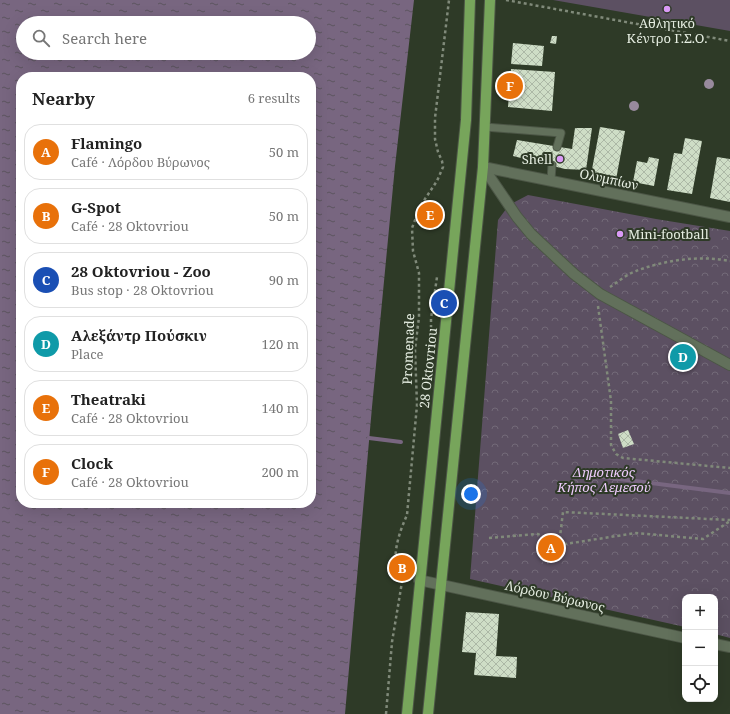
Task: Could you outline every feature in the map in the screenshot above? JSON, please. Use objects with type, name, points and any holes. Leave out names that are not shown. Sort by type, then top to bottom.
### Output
[{"type":"main road","name":"28 Oktovriou","points":[[406,714],[466,120],[470,0]]},
{"type":"main road","points":[[428,714],[483,167],[490,0]]},
{"type":"street","name":"Ολυμπίων","points":[[483,167],[730,217]]},
{"type":"street","points":[[483,167],[517,217],[531,234],[574,274],[600,294],[730,365]]},
{"type":"street","name":"Λόρδου Βύρωνος","points":[[419,580],[441,583],[682,637]]},
{"type":"street","points":[[718,645],[730,647]]},
{"type":"lane","points":[[485,127],[561,133],[557,147]]},
{"type":"lane","points":[[551,180],[552,165]]},
{"type":"path","name":"Promenade","points":[[386,714],[392,642],[402,582],[396,572],[397,548],[402,526],[407,515],[417,405],[415,349],[419,317],[419,273],[413,251],[412,228],[421,205],[438,181],[442,167],[442,160],[438,152],[436,138],[435,118],[449,0]]},
{"type":"path","points":[[506,0],[730,41]]},
{"type":"path","points":[[730,261],[691,258],[635,271],[600,294],[598,311],[611,401],[611,445],[616,454],[624,458],[730,468]]},
{"type":"path","points":[[559,544],[563,512],[730,521]]},
{"type":"path","points":[[488,538],[538,534],[559,544],[636,533],[703,539],[730,521]]},
{"type":"green space","name":"Αθλητικό Κέντρο Γ.Σ.Ο.","points":[[553,0],[730,0],[730,31]]},
{"type":"green space","name":"Δημοτικός Κήπος Λεμεσού","points":[[528,195],[730,231],[730,638],[718,635],[718,594],[682,594],[682,626],[470,579],[498,220],[509,205]]},
{"type":"water","points":[[0,0],[414,0],[395,166],[345,714],[0,714]]},
{"type":"building","points":[[552,36],[557,36],[556,44],[550,43]]},
{"type":"building","points":[[513,43],[544,46],[542,66],[511,64]]},
{"type":"building","points":[[511,69],[555,72],[552,111],[508,107]]},
{"type":"building","points":[[600,127],[625,131],[615,185],[590,180]]},
{"type":"building","points":[[575,128],[592,128],[586,170],[565,169],[513,156],[517,140],[572,149]]},
{"type":"building","points":[[685,138],[702,141],[692,194],[667,190],[674,153],[682,154]]},
{"type":"building","points":[[649,157],[659,159],[654,186],[633,182],[637,161],[647,163]]},
{"type":"building","points":[[717,157],[730,159],[730,202],[710,198]]},
{"type":"building","points":[[422,208],[439,210],[437,222],[420,221]]},
{"type":"building","points":[[628,430],[634,444],[623,448],[618,434]]},
{"type":"building","points":[[466,612],[499,614],[496,656],[517,657],[516,678],[474,675],[476,653],[462,652]]},
{"type":"waterway","points":[[369,438],[401,442]]},
{"type":"waterway","points":[[580,474],[730,493]]},
{"type":"place","name":"Αθλητικό Κέντρο Γ.Σ.Ο.","points":[[667,9]]},
{"type":"place","name":"Clock","points":[[510,86]]},
{"type":"place","name":"Shell","points":[[560,159]]},
{"type":"place","name":"Theatraki","points":[[430,215]]},
{"type":"place","name":"Mini-football","points":[[620,234]]},
{"type":"place","name":"28 Oktovriou - Zoo","points":[[444,303]]},
{"type":"place","name":"Αλεξάντρ Πούσκιν","points":[[683,357]]},
{"type":"place","name":"Flamingo","points":[[551,548]]},
{"type":"place","name":"G-Spot","points":[[402,568]]}]
